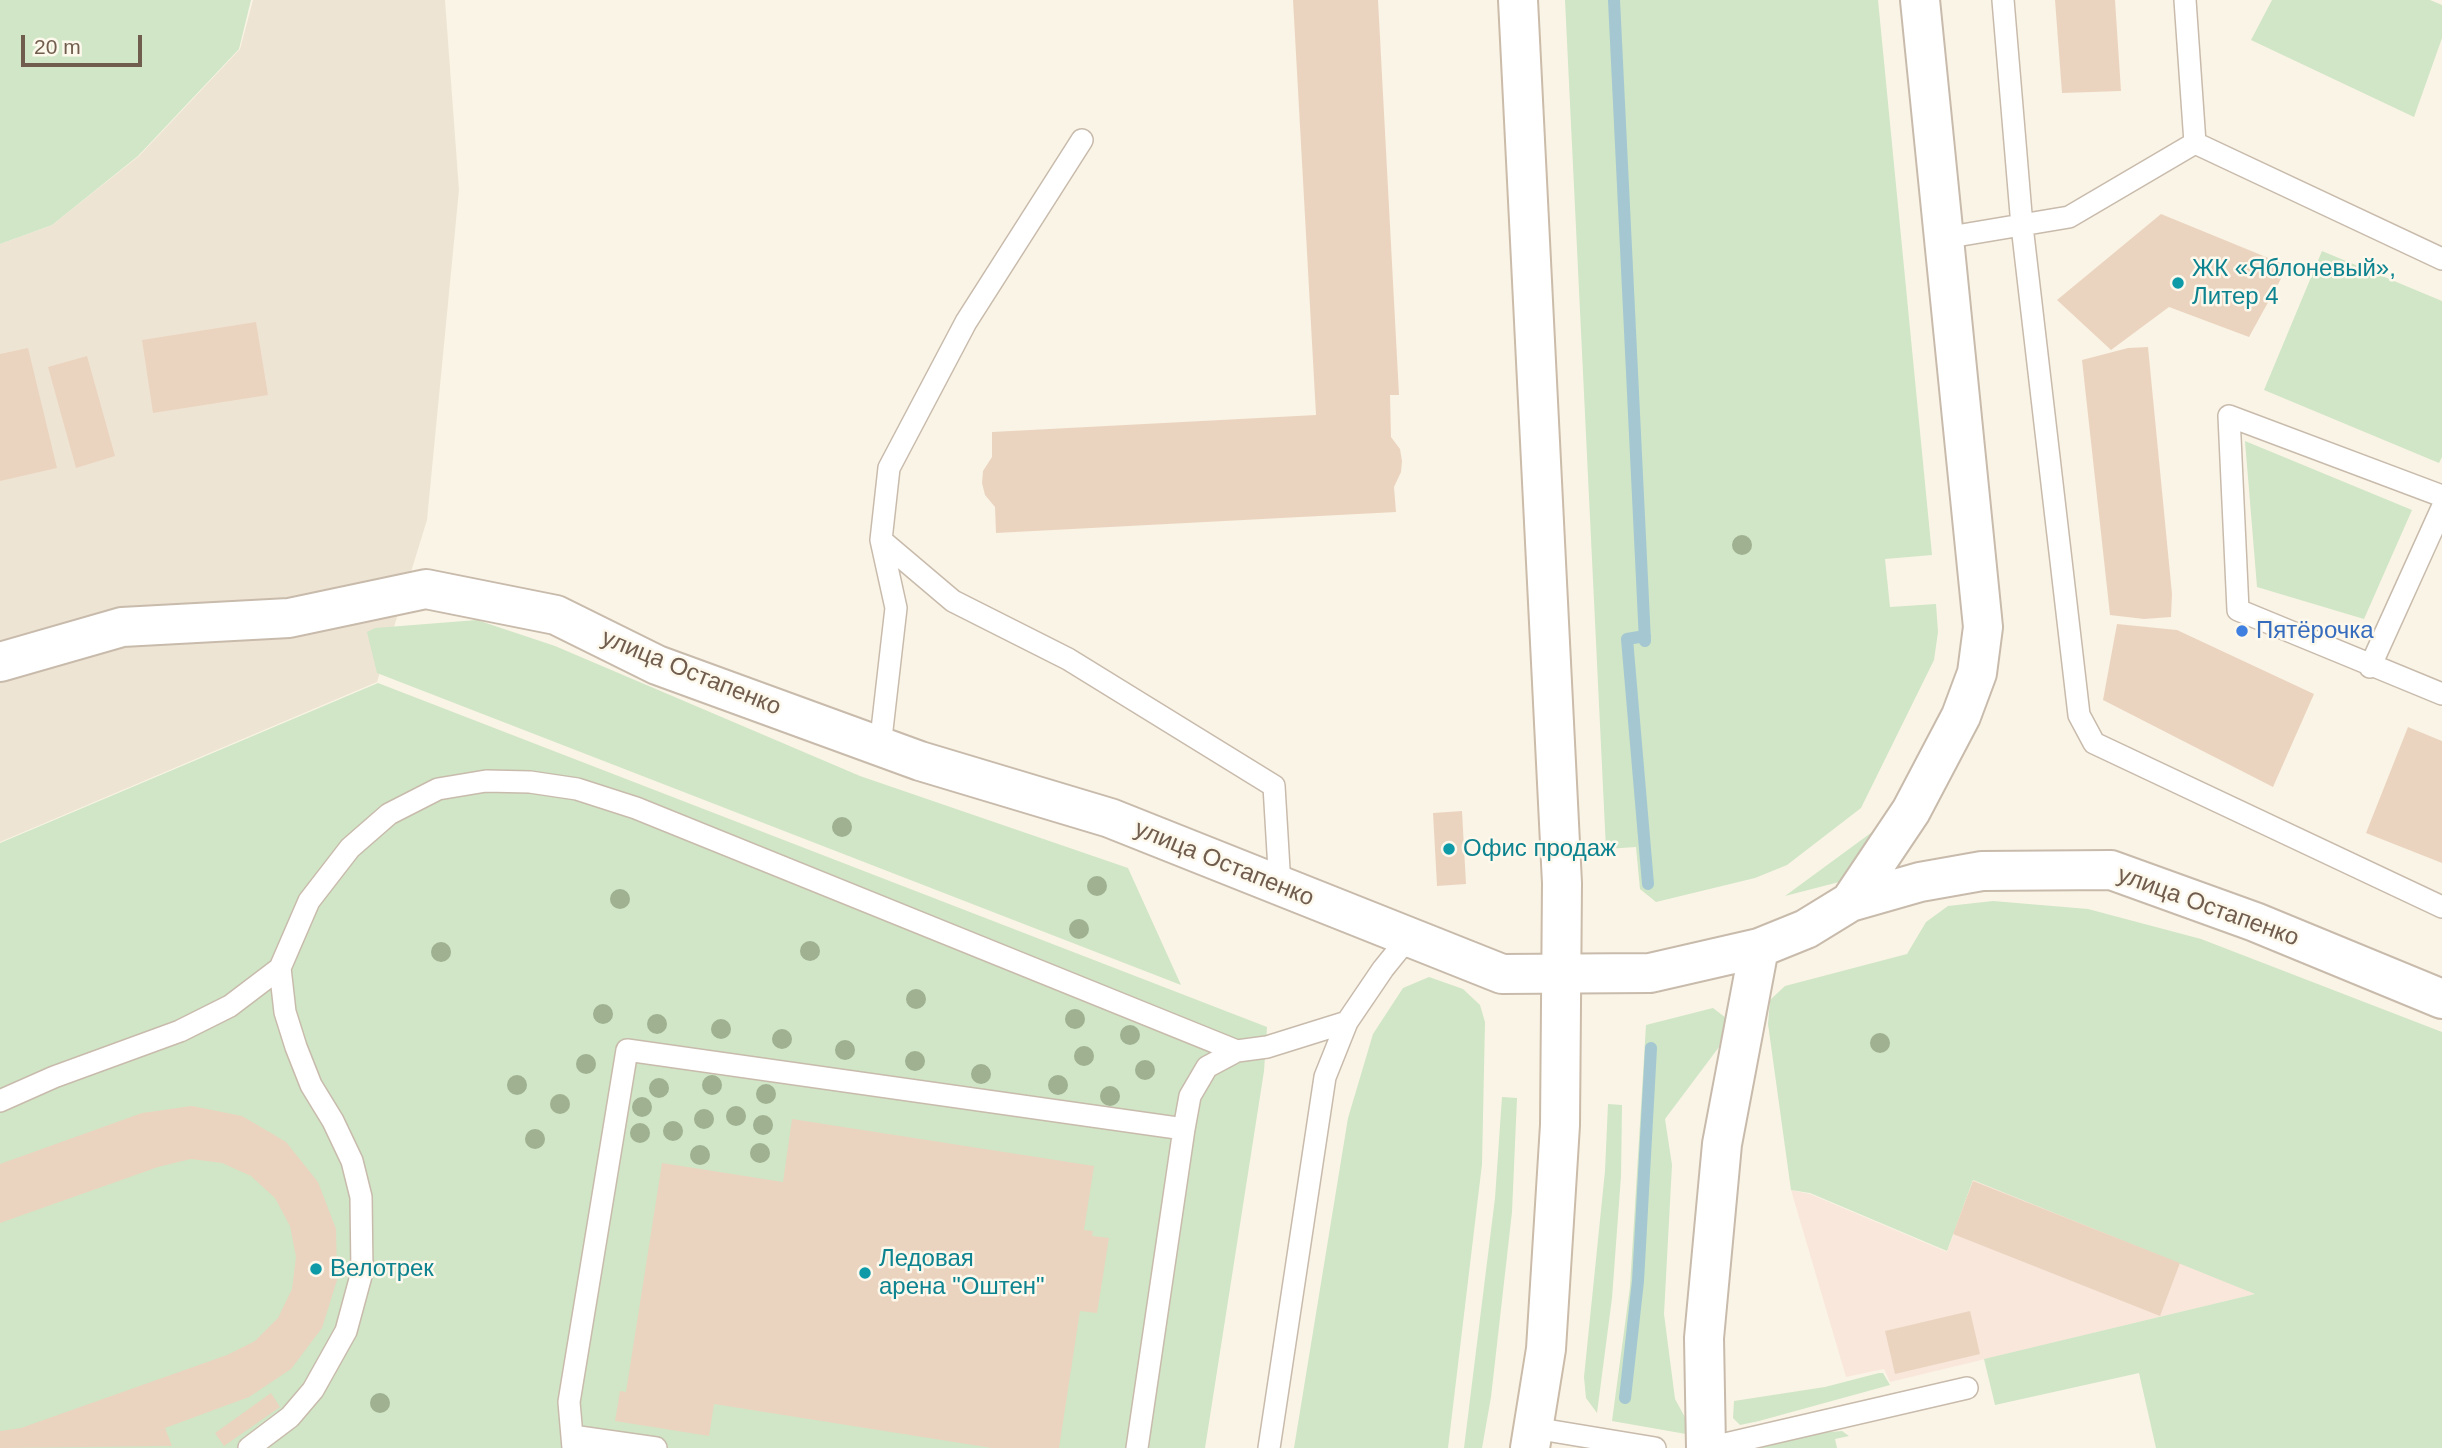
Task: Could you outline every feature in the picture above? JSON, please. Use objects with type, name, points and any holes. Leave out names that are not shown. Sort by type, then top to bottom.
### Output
[{"type":"street","points":[[1518,0],[1561,865],[1560,1125],[1546,1349],[1532,1438]]},
{"type":"street","points":[[1850,902],[1911,811],[1961,716],[1977,673],[1983,627],[1920,0]]},
{"type":"street","name":"улица Остапенко","points":[[0,662],[122,627],[289,618],[426,589],[556,615],[657,665],[880,747],[1110,818],[1502,974],[1650,973],[1759,948],[1806,929],[1850,902],[1920,883],[1982,871],[2111,870],[2255,922],[2442,999]]},
{"type":"street","points":[[1707,1448],[1704,1338],[1722,1144],[1759,948]]},
{"type":"lane","points":[[2003,0],[2022,226],[2079,715],[2094,743],[2442,907]]},
{"type":"lane","points":[[2185,0],[2195,143]]},
{"type":"lane","points":[[880,747],[896,608],[881,540],[889,468],[966,322],[1082,140]]},
{"type":"lane","points":[[1944,238],[2069,217],[2195,143]]},
{"type":"lane","points":[[2195,143],[2442,259]]},
{"type":"lane","points":[[2442,496],[2229,416],[2238,610],[2370,667],[2442,694]]},
{"type":"lane","points":[[2370,667],[2442,508]]},
{"type":"lane","points":[[881,540],[953,601],[1068,659],[1274,786],[1280,886]]},
{"type":"lane","points":[[0,1101],[54,1077],[180,1031],[230,1006],[280,968],[309,901],[350,848],[389,814],[438,789],[486,781],[530,782],[577,789],[636,808],[1237,1051]]},
{"type":"lane","points":[[1269,1448],[1325,1077],[1348,1022],[1400,948],[1419,940]]},
{"type":"lane","points":[[249,1448],[290,1417],[313,1390],[346,1331],[362,1272],[361,1197],[352,1161],[333,1121],[311,1085],[296,1047],[285,1012],[280,968]]},
{"type":"lane","points":[[1137,1448],[1190,1097],[1208,1068],[1237,1051],[1267,1047],[1348,1022]]},
{"type":"lane","points":[[656,1448],[572,1442],[569,1402],[627,1050],[1184,1129]]},
{"type":"lane","points":[[1707,1448],[1967,1388]]},
{"type":"lane","points":[[1532,1438],[1655,1448]]},
{"type":"shaded area","points":[[253,0],[445,0],[459,190],[427,520],[377,682],[0,842],[0,244],[52,225],[139,156],[240,49]]},
{"type":"shaded area","points":[[1973,1180],[2255,1294],[1890,1382],[1884,1369],[1846,1377],[1791,1190],[1810,1194],[1947,1252]]},
{"type":"green space","points":[[0,0],[251,0],[239,49],[138,156],[52,225],[0,244]]},
{"type":"green space","points":[[1565,0],[1878,0],[1932,555],[1885,559],[1890,607],[1936,604],[1938,632],[1934,660],[1861,808],[1787,865],[1755,878],[1656,902],[1640,889],[1636,847],[1606,849]]},
{"type":"green space","points":[[2272,0],[2430,0],[2442,5],[2442,38],[2414,117],[2251,40]]},
{"type":"green space","points":[[2322,251],[2442,301],[2442,457],[2439,463],[2264,390]]},
{"type":"green space","points":[[2245,441],[2412,510],[2364,619],[2257,587]]},
{"type":"green space","points":[[477,620],[555,646],[860,776],[1128,868],[1181,985],[377,673],[367,632],[375,628]]},
{"type":"green space","points":[[378,683],[1267,1027],[1264,1071],[1205,1448],[0,1448],[0,843]]},
{"type":"green space","points":[[1879,827],[1843,881],[1785,896]]},
{"type":"green space","points":[[1993,901],[2088,909],[2201,939],[2442,1032],[2442,1448],[2156,1448],[2139,1373],[1995,1405],[1984,1359],[2255,1294],[1973,1180],[1947,1251],[1810,1193],[1791,1190],[1768,1024],[1770,1000],[1785,986],[1907,954],[1926,922],[1948,906]]},
{"type":"green space","points":[[1429,977],[1463,989],[1480,1005],[1485,1022],[1482,1164],[1448,1448],[1294,1448],[1348,1118],[1373,1034],[1403,988]]},
{"type":"green space","points":[[1713,1008],[1726,1018],[1719,1047],[1665,1119],[1672,1165],[1664,1314],[1675,1399],[1686,1419],[1686,1434],[1612,1421],[1630,1287],[1646,1025]]},
{"type":"green space","points":[[1502,1097],[1517,1098],[1512,1212],[1491,1397],[1482,1448],[1464,1448],[1495,1198]]},
{"type":"green space","points":[[1608,1104],[1622,1105],[1621,1176],[1612,1298],[1597,1413],[1586,1398],[1584,1377],[1605,1171]]},
{"type":"green space","points":[[1883,1373],[1890,1385],[1740,1425],[1733,1418],[1734,1401],[1825,1387]]},
{"type":"green space","points":[[1842,1431],[1849,1436],[1835,1439],[1837,1448],[1759,1448],[1818,1433]]},
{"type":"building","points":[[1293,0],[1378,0],[1399,395],[1390,395],[1391,437],[1400,449],[1402,461],[1401,472],[1394,487],[1396,512],[996,533],[995,507],[985,495],[982,483],[983,471],[992,457],[992,432],[1316,415]]},
{"type":"building","points":[[2055,0],[2115,0],[2121,91],[2062,93]]},
{"type":"building","name":"ЖК «Яблоневый», Литер 4","points":[[2161,214],[2288,266],[2249,337],[2169,307],[2111,350],[2057,300]]},
{"type":"building","points":[[256,322],[268,395],[153,413],[142,340]]},
{"type":"building","points":[[2148,347],[2172,594],[2171,617],[2144,619],[2110,615],[2082,360],[2128,348]]},
{"type":"building","points":[[28,348],[57,468],[0,481],[0,354]]},
{"type":"building","points":[[87,356],[115,456],[76,468],[48,367]]},
{"type":"building","points":[[2117,624],[2177,630],[2314,694],[2273,787],[2103,700]]},
{"type":"building","points":[[2408,727],[2442,741],[2442,863],[2366,833]]},
{"type":"building","name":"Офис продаж","points":[[1462,811],[1466,884],[1437,886],[1433,813]]},
{"type":"building","name":"Велотрек","points":[[192,1106],[242,1116],[286,1142],[318,1182],[336,1229],[337,1280],[322,1328],[291,1369],[249,1397],[165,1428],[172,1446],[0,1448],[0,1431],[21,1428],[227,1355],[255,1341],[278,1318],[292,1289],[296,1257],[290,1226],[275,1198],[251,1176],[222,1163],[191,1159],[158,1167],[0,1223],[0,1164],[142,1113]]},
{"type":"building","name":"Ледовая арена \"Оштен\"","points":[[792,1119],[1094,1166],[1084,1230],[1093,1231],[1092,1236],[1109,1238],[1097,1313],[1080,1311],[1059,1448],[992,1448],[714,1404],[709,1436],[615,1421],[620,1391],[626,1392],[662,1163],[783,1182]]},
{"type":"building","points":[[1973,1181],[2180,1263],[2160,1316],[1953,1234]]},
{"type":"building","points":[[1970,1311],[1980,1354],[1895,1374],[1885,1331]]},
{"type":"building","points":[[271,1393],[280,1407],[224,1446],[215,1433]]},
{"type":"waterway","points":[[1614,0],[1645,641]]},
{"type":"waterway","points":[[1645,636],[1627,639],[1648,884]]},
{"type":"waterway","points":[[1625,1398],[1638,1281],[1651,1048]]},
{"type":"place","name":"ЖК «Яблоневый», Литер 4","points":[[2178,283]]},
{"type":"place","name":"Пятёрочка","points":[[2242,631]]},
{"type":"place","name":"Офис продаж","points":[[1449,849]]},
{"type":"place","name":"Велотрек","points":[[316,1269]]},
{"type":"place","name":"Ледовая арена \"Оштен\"","points":[[865,1273]]}]
